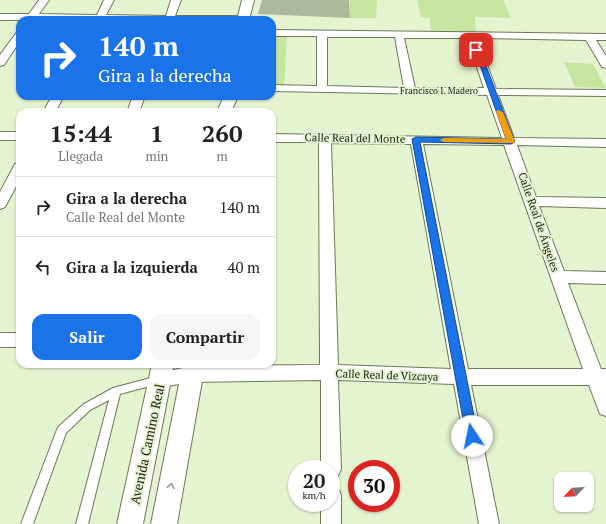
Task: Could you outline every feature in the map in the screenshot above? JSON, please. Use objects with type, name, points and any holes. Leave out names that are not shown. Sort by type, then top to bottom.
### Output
[{"type":"street","points":[[33,16],[44,0]]},
{"type":"street","points":[[101,16],[109,0]]},
{"type":"street","points":[[170,16],[176,0]]},
{"type":"street","points":[[245,16],[248,0]]},
{"type":"street","points":[[0,17],[16,18]]},
{"type":"street","points":[[276,33],[471,36],[606,36]]},
{"type":"street","points":[[322,33],[322,89]]},
{"type":"street","points":[[399,35],[410,91]]},
{"type":"street","name":"Calle Real de Ángeles","points":[[471,36],[511,142],[558,277],[601,377],[606,408]]},
{"type":"street","points":[[589,36],[606,65]]},
{"type":"street","points":[[0,62],[16,40]]},
{"type":"street","name":"Francisco I. Madero","points":[[276,88],[606,93]]},
{"type":"street","points":[[0,136],[16,136]]},
{"type":"street","name":"Calle Real del Monte","points":[[276,138],[606,143]]},
{"type":"street","points":[[325,138],[331,460]]},
{"type":"street","points":[[416,139],[489,524]]},
{"type":"street","points":[[0,204],[16,174]]},
{"type":"street","points":[[532,201],[606,203]]},
{"type":"street","points":[[558,277],[606,278]]},
{"type":"street","points":[[0,340],[16,340]]},
{"type":"street","points":[[164,524],[193,369]]},
{"type":"street","name":"Calle Real de Vizcaya","points":[[162,372],[193,369],[461,377],[601,377]]},
{"type":"street","name":"Avenida Camino Real","points":[[130,524],[162,372]]},
{"type":"street","points":[[331,512],[331,524]]},
{"type":"lane","points":[[27,524],[62,430],[87,407],[116,391],[162,372]]},
{"type":"lane","points":[[82,524],[116,391]]},
{"type":"green space","points":[[350,0],[377,0],[376,18],[350,18]]},
{"type":"green space","points":[[417,0],[503,0],[511,18],[475,17],[476,33],[431,35],[430,18],[421,17]]},
{"type":"green space","points":[[276,33],[287,33],[284,88],[276,88]]},
{"type":"green space","points":[[564,62],[593,64],[606,88],[575,87]]},
{"type":"building","points":[[262,0],[349,0],[350,18],[258,14]]},
{"type":"slow traffic","points":[[444,140],[511,142],[500,112]]},
{"type":"route","points":[[472,436],[416,139],[511,142],[476,50]]}]
